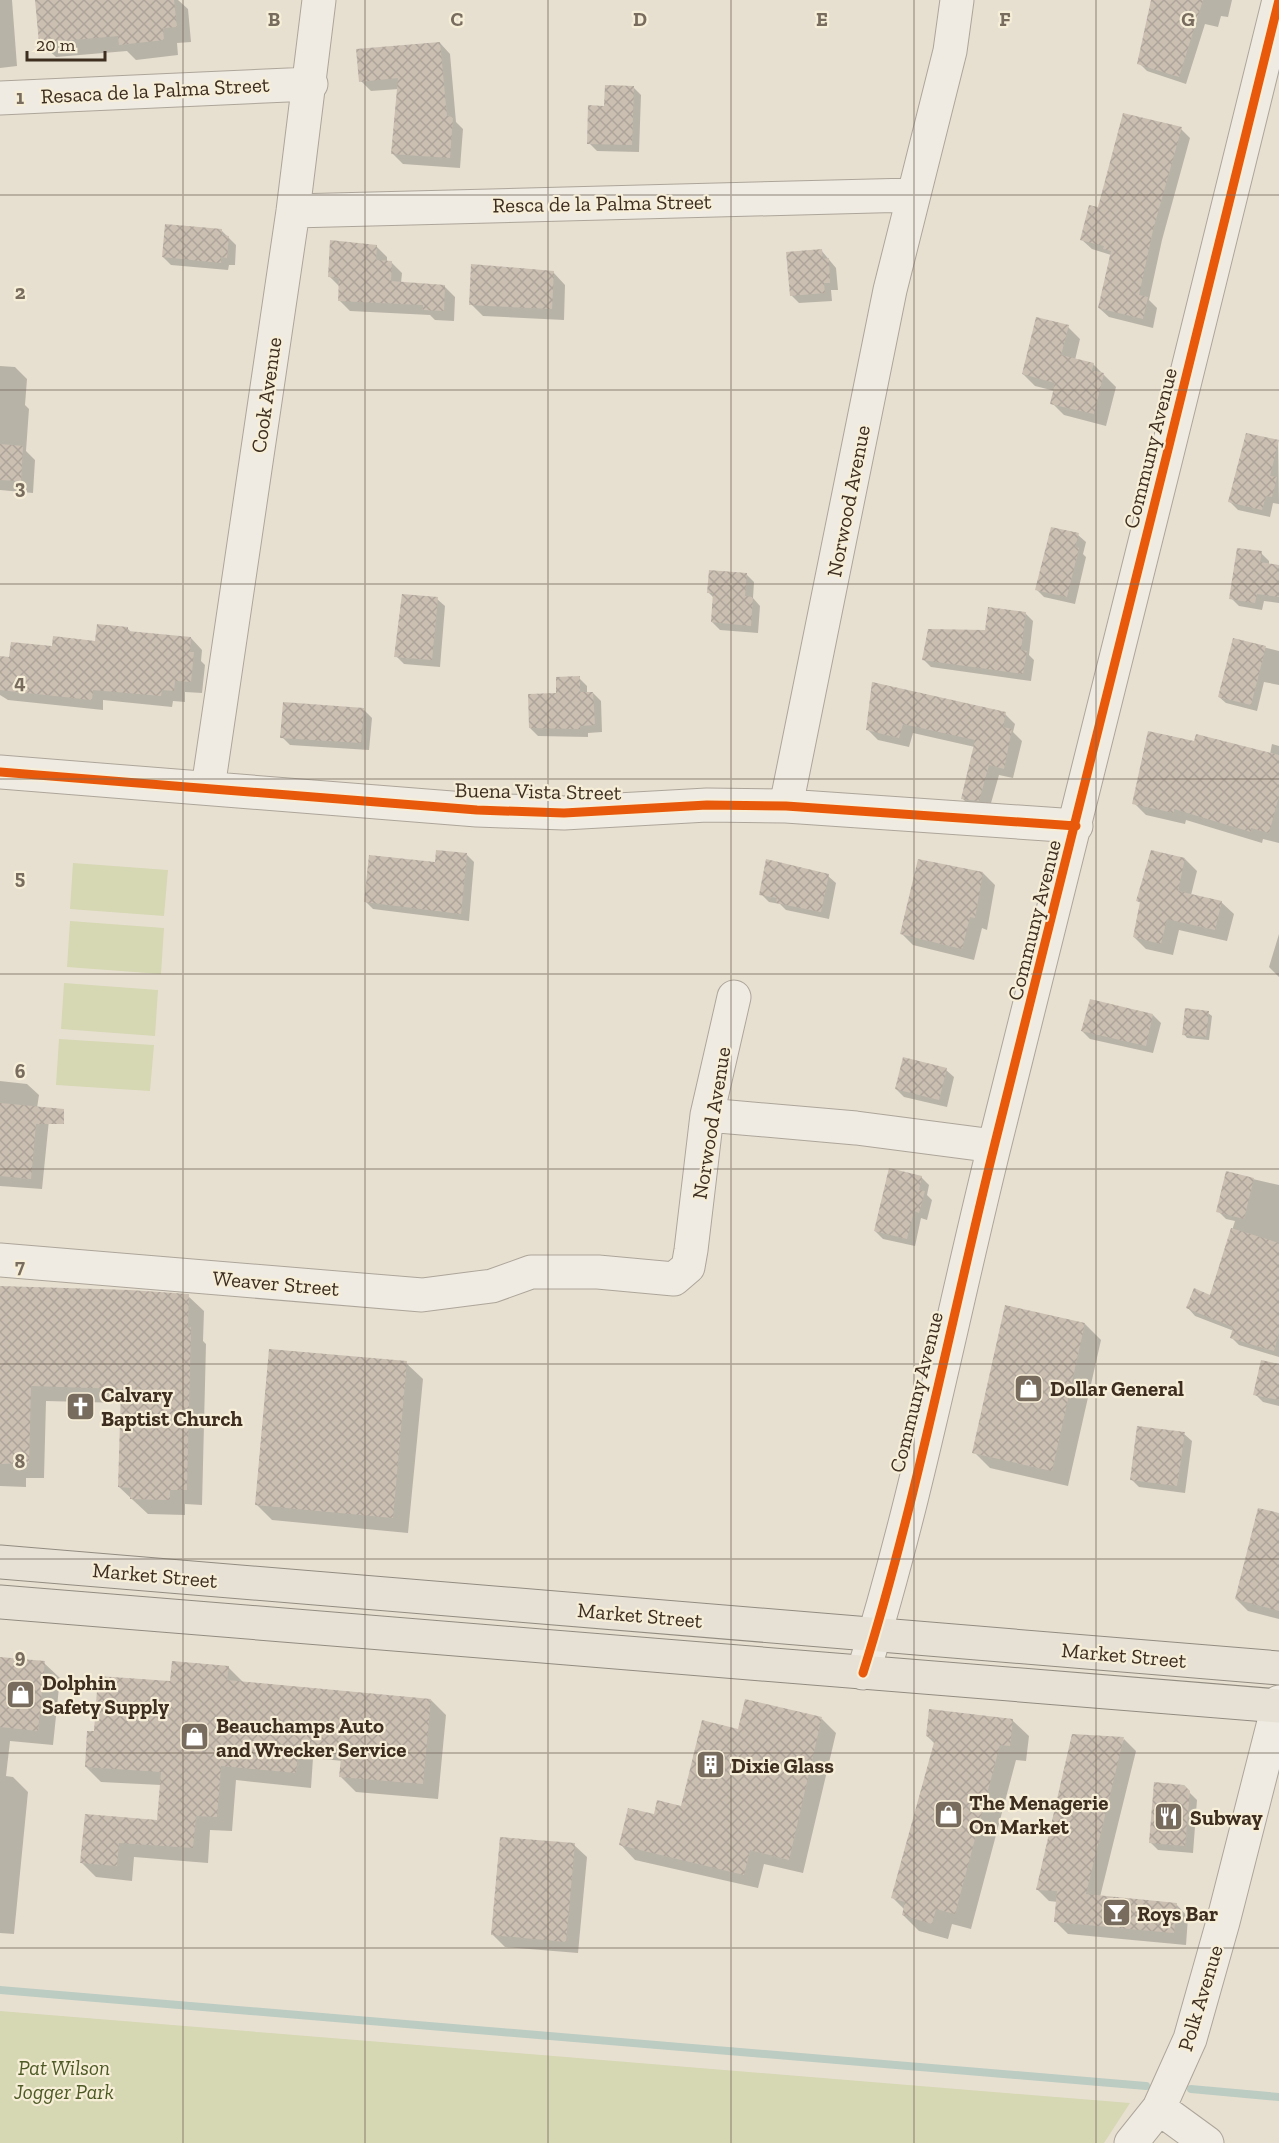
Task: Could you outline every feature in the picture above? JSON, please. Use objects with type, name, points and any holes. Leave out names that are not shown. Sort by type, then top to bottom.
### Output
[{"type":"main road","name":"Market Street","points":[[0,1562],[1279,1668]]},
{"type":"main road","name":"Market Street","points":[[0,1602],[1279,1705]]},
{"type":"street","name":"Cook Avenue","points":[[208,788],[311,84],[319,0]]},
{"type":"street","name":"Norwood Avenue","points":[[786,806],[912,195],[950,51],[957,0]]},
{"type":"street","name":"Communy Avenue","points":[[862,1673],[875,1634],[1279,0]]},
{"type":"street","name":"Resaca de la Palma Street","points":[[0,98],[311,84]]},
{"type":"street","name":"Resca de la Palma Street","points":[[293,211],[912,195]]},
{"type":"street","name":"Buena Vista Street","points":[[0,771],[477,810],[564,813],[707,805],[786,806],[1076,826]]},
{"type":"street","name":"Norwood Avenue","points":[[549,1272],[598,1272],[674,1279],[688,1267],[707,1115],[734,997]]},
{"type":"street","points":[[707,1115],[856,1128],[994,1146]]},
{"type":"street","name":"Weaver Street","points":[[0,1260],[422,1295],[492,1286],[531,1272],[549,1272]]},
{"type":"street","name":"Polk Avenue","points":[[1131,2143],[1160,2108],[1190,2039],[1203,2000],[1279,1705]]},
{"type":"street","points":[[1160,2108],[1207,2143]]},
{"type":"green space","points":[[73,863],[168,870],[164,916],[70,909]]},
{"type":"green space","points":[[70,921],[164,928],[161,974],[67,967]]},
{"type":"green space","points":[[64,983],[158,990],[155,1036],[61,1029]]},
{"type":"green space","points":[[59,1039],[154,1045],[150,1091],[56,1085]]},
{"type":"green space","name":"Pat Wilson Jogger Park","points":[[0,2011],[1130,2103],[1104,2143],[0,2143]]},
{"type":"building","points":[[35,0],[174,0],[177,27],[163,28],[164,40],[119,45],[118,36],[39,43]]},
{"type":"building","points":[[1151,0],[1203,0],[1179,77],[1137,64]]},
{"type":"building","points":[[440,42],[447,116],[453,117],[450,158],[391,154],[398,78],[359,82],[356,49]]},
{"type":"building","points":[[605,85],[634,86],[632,145],[587,144],[588,105],[604,106]]},
{"type":"building","points":[[1123,113],[1182,127],[1153,230],[1139,295],[1148,297],[1143,319],[1098,308],[1111,251],[1103,249],[1104,246],[1080,240],[1089,205],[1098,207]]},
{"type":"building","points":[[165,224],[222,229],[222,235],[229,236],[227,258],[221,257],[221,263],[162,257]]},
{"type":"building","points":[[330,240],[377,245],[376,260],[392,261],[391,281],[445,285],[444,311],[423,310],[423,305],[338,301],[339,278],[328,277]]},
{"type":"building","points":[[822,249],[823,259],[829,258],[830,283],[824,283],[825,293],[790,296],[786,252]]},
{"type":"building","points":[[471,264],[554,271],[552,309],[469,305]]},
{"type":"building","points":[[1036,317],[1069,325],[1061,355],[1094,363],[1092,370],[1104,373],[1094,414],[1050,404],[1055,383],[1022,374]]},
{"type":"building","points":[[1246,433],[1279,440],[1270,476],[1277,477],[1272,497],[1266,496],[1262,510],[1228,502]]},
{"type":"building","points":[[0,444],[23,446],[21,481],[0,480]]},
{"type":"building","points":[[1051,527],[1079,533],[1075,547],[1079,548],[1067,597],[1035,590]]},
{"type":"building","points":[[1237,548],[1262,551],[1260,562],[1279,565],[1279,597],[1257,594],[1255,603],[1229,599]]},
{"type":"building","points":[[709,570],[747,573],[745,596],[753,597],[751,626],[711,622],[713,593],[707,593]]},
{"type":"building","points":[[402,594],[438,597],[432,660],[394,657]]},
{"type":"building","points":[[988,607],[1026,612],[1021,650],[1027,651],[1023,674],[922,660],[928,629],[985,630]]},
{"type":"building","points":[[97,624],[128,627],[128,631],[191,637],[190,652],[194,652],[191,682],[175,681],[174,691],[162,690],[161,696],[93,690],[92,700],[0,690],[0,656],[9,657],[11,642],[52,646],[53,636],[95,641]]},
{"type":"building","points":[[1233,638],[1266,646],[1251,705],[1218,697]]},
{"type":"building","points":[[580,676],[580,692],[593,692],[595,725],[580,726],[580,729],[529,728],[528,694],[556,693],[556,677]]},
{"type":"building","points":[[872,682],[1006,712],[1003,727],[1012,729],[1004,769],[989,765],[979,801],[961,799],[975,740],[903,724],[899,738],[866,730]]},
{"type":"building","points":[[283,702],[364,708],[361,743],[280,738]]},
{"type":"building","points":[[1148,731],[1194,741],[1196,734],[1279,755],[1279,796],[1269,833],[1251,828],[1251,832],[1174,809],[1174,813],[1132,804]]},
{"type":"building","points":[[436,850],[467,853],[461,914],[364,902],[369,855],[435,862]]},
{"type":"building","points":[[1151,850],[1185,858],[1178,891],[1222,901],[1215,930],[1167,919],[1161,944],[1133,937],[1140,902],[1136,901]]},
{"type":"building","points":[[766,859],[829,874],[821,912],[776,903],[777,898],[759,895]]},
{"type":"building","points":[[918,859],[983,872],[975,918],[970,917],[962,949],[900,934]]},
{"type":"building","points":[[1090,999],[1153,1014],[1146,1046],[1081,1031]]},
{"type":"building","points":[[1185,1008],[1209,1011],[1206,1037],[1182,1035]]},
{"type":"building","points":[[903,1057],[947,1068],[939,1100],[895,1089]]},
{"type":"building","points":[[0,1103],[64,1109],[64,1124],[36,1124],[31,1179],[0,1176]]},
{"type":"building","points":[[889,1168],[922,1176],[919,1190],[925,1191],[919,1213],[914,1211],[907,1239],[874,1231]]},
{"type":"building","points":[[1226,1171],[1254,1178],[1244,1219],[1216,1212]]},
{"type":"building","points":[[1231,1228],[1279,1243],[1279,1333],[1274,1351],[1230,1338],[1233,1327],[1186,1308],[1194,1288],[1210,1295]]},
{"type":"building","points":[[0,1286],[189,1294],[188,1328],[191,1327],[187,1490],[170,1490],[170,1500],[130,1499],[131,1488],[118,1487],[121,1389],[31,1386],[29,1463],[0,1464]]},
{"type":"building","name":"Dollar General","points":[[1005,1305],[1085,1323],[1052,1471],[972,1453]]},
{"type":"building","points":[[269,1349],[407,1361],[393,1518],[255,1505]]},
{"type":"building","points":[[1261,1360],[1279,1364],[1279,1400],[1253,1395]]},
{"type":"building","points":[[1137,1426],[1185,1432],[1177,1486],[1130,1480]]},
{"type":"building","points":[[1258,1508],[1279,1513],[1279,1611],[1235,1599]]},
{"type":"building","name":"Dolphin Safety Supply","points":[[0,1657],[45,1661],[38,1731],[0,1727]]},
{"type":"building","points":[[172,1661],[229,1666],[227,1680],[431,1699],[423,1784],[339,1777],[342,1748],[299,1744],[296,1773],[221,1766],[217,1817],[196,1816],[193,1848],[119,1843],[117,1866],[80,1863],[85,1814],[157,1820],[161,1772],[85,1767],[87,1731],[94,1731],[98,1676],[170,1681]]},
{"type":"building","points":[[745,1699],[822,1717],[789,1860],[750,1850],[744,1875],[619,1845],[628,1808],[654,1814],[657,1800],[681,1806],[702,1720],[738,1729]]},
{"type":"building","name":"The Menagerie On Market","points":[[929,1709],[1013,1719],[1010,1746],[1000,1745],[955,1914],[936,1909],[932,1924],[902,1915],[905,1902],[891,1898],[935,1739],[926,1736]]},
{"type":"building","points":[[1072,1734],[1124,1737],[1086,1894],[1177,1903],[1174,1933],[1054,1922],[1057,1891],[1036,1890]]},
{"type":"building","name":"Subway","points":[[1154,1782],[1184,1785],[1190,1791],[1185,1846],[1149,1843]]},
{"type":"building","points":[[500,1837],[575,1843],[566,1942],[491,1935]]},
{"type":"waterway","points":[[0,1990],[1146,2086]]},
{"type":"waterway","points":[[1191,2089],[1279,2097]]},
{"type":"cycle path","points":[[863,1673],[917,1476],[995,1143],[1279,0]]},
{"type":"cycle path","points":[[0,772],[477,810],[564,813],[707,805],[786,806],[1076,826]]},
{"type":"place","name":"Dollar General","points":[[1029,1388]]},
{"type":"place","name":"Calvary Baptist Church","points":[[80,1406]]},
{"type":"place","name":"Dolphin Safety Supply","points":[[21,1694]]},
{"type":"place","name":"Beauchamps Auto and Wrecker Service","points":[[195,1737]]},
{"type":"place","name":"Dixie Glass","points":[[710,1765]]},
{"type":"place","name":"The Menagerie On Market","points":[[948,1814]]},
{"type":"place","name":"Subway","points":[[1169,1817]]},
{"type":"place","name":"Roys Bar","points":[[1116,1913]]}]
